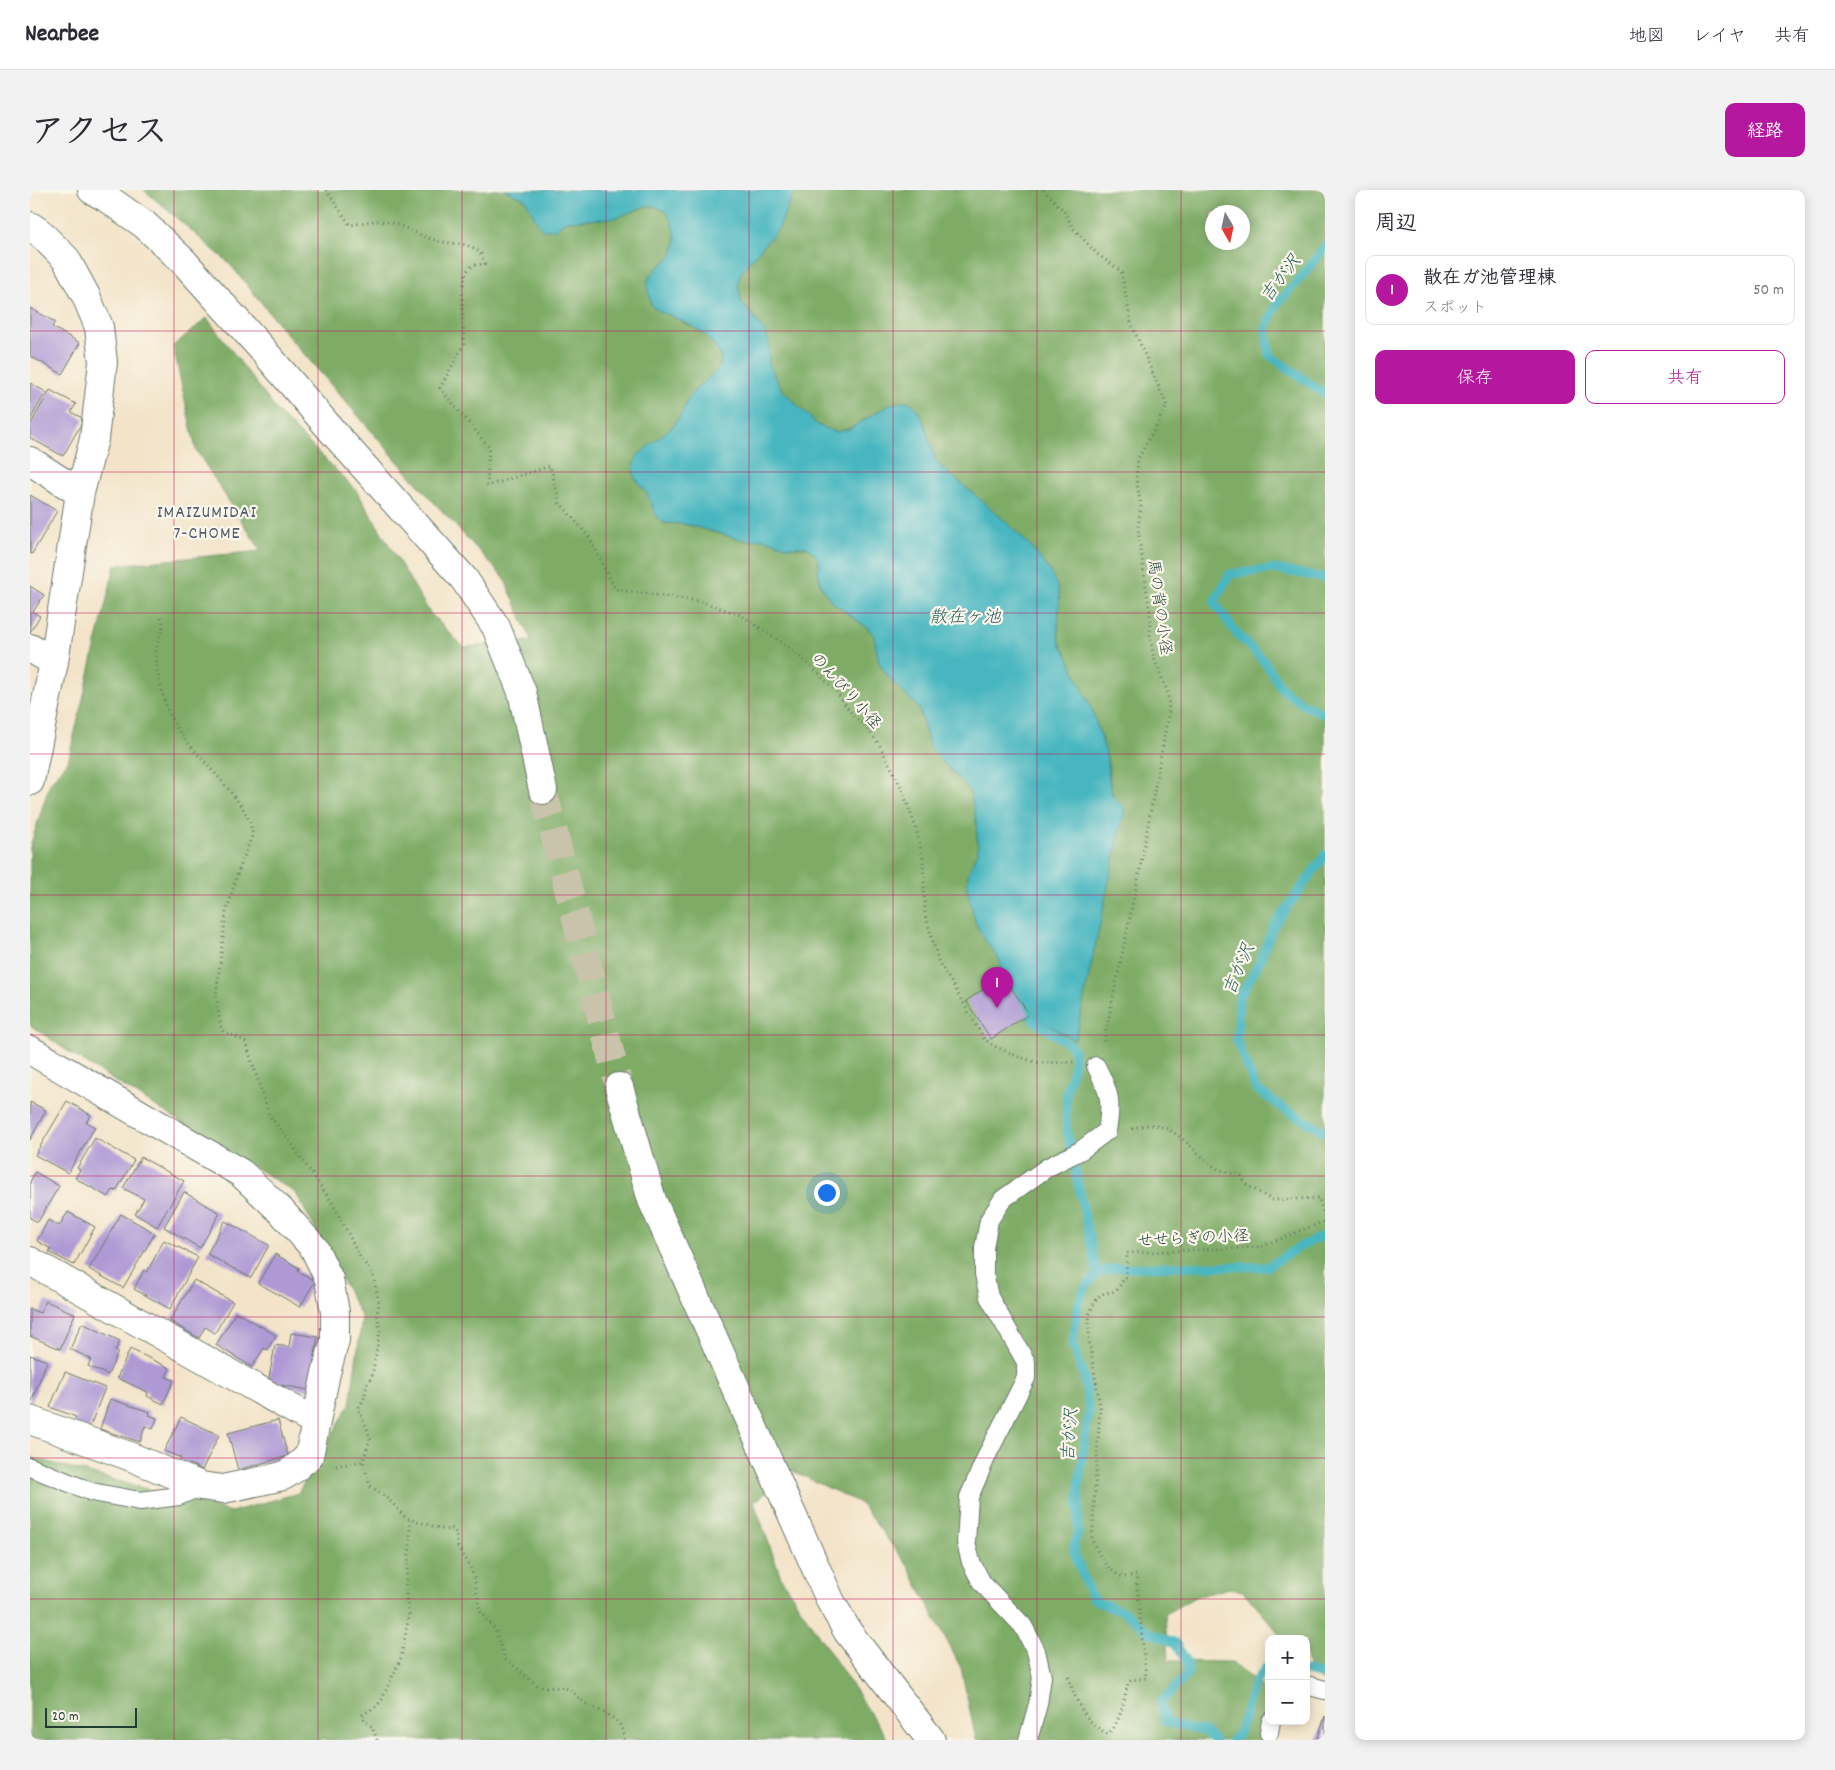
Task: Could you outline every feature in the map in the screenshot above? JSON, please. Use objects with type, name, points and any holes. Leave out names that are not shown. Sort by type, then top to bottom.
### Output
[{"type":"street","points":[[92,190],[145,225],[184,262],[464,579],[496,627],[522,692],[543,790]]},
{"type":"street","points":[[30,226],[39,232],[66,259],[86,296],[99,327],[103,362],[94,439],[80,493],[54,662],[30,781]]},
{"type":"street","points":[[30,461],[80,493]]},
{"type":"street","points":[[30,648],[54,662]]},
{"type":"street","points":[[30,1050],[241,1173],[281,1211],[314,1248],[329,1279],[335,1312],[335,1340],[326,1373],[309,1456],[283,1476],[223,1489],[201,1486],[129,1456],[30,1420]]},
{"type":"street","points":[[619,1087],[652,1200],[831,1602],[848,1632],[931,1740]]},
{"type":"street","points":[[30,1261],[316,1422]]},
{"type":"lane","points":[[1028,1740],[1038,1704],[1042,1677],[1036,1651],[1023,1626],[982,1583],[971,1562],[966,1542],[969,1497],[988,1453],[1026,1378],[1026,1362],[989,1297],[984,1274],[984,1248],[989,1220],[1004,1199],[1048,1167],[1080,1151],[1107,1131],[1110,1103],[1108,1090],[1096,1066]]},
{"type":"lane","points":[[30,1467],[92,1492],[140,1501],[179,1496],[201,1486]]},
{"type":"lane","points":[[1310,1687],[1325,1690]]},
{"type":"path","name":"のんびり小径","points":[[326,190],[350,225],[379,220],[395,223],[420,236],[440,242],[465,244],[482,255],[485,264],[473,265],[466,272],[462,292],[464,344],[440,388],[489,447],[487,486],[550,466],[560,503],[589,537],[615,589],[699,601],[741,615],[791,649],[818,673],[837,692],[853,716],[864,725],[879,744],[900,787],[915,825],[923,859],[925,914],[939,964],[984,1039],[1019,1057],[1040,1063],[1073,1062],[1096,1066]]},
{"type":"path","name":"馬の背の小径","points":[[1043,190],[1064,211],[1072,228],[1097,254],[1121,271],[1131,323],[1167,406],[1138,460],[1136,478],[1141,505],[1138,528],[1151,621],[1150,635],[1154,659],[1168,693],[1169,711],[1136,888],[1101,1057],[1096,1066]]},
{"type":"path","points":[[161,617],[164,626],[156,647],[162,694],[169,713],[180,733],[240,803],[253,829],[226,913],[216,996],[221,1028],[224,1032],[246,1043],[269,1115],[334,1204],[360,1257],[373,1274],[379,1303],[377,1314],[380,1330],[372,1377],[367,1384],[364,1398],[358,1409],[370,1439],[363,1461],[370,1486],[388,1499],[406,1518],[445,1530],[452,1529],[455,1531],[458,1546],[471,1569],[475,1581],[480,1611],[496,1631],[505,1659],[542,1688],[569,1689],[587,1705],[612,1717],[624,1733],[624,1740]]},
{"type":"path","name":"せせらぎの小径","points":[[1066,1672],[1078,1706],[1098,1730],[1108,1734],[1113,1729],[1128,1683],[1132,1680],[1146,1678],[1136,1575],[1124,1577],[1112,1570],[1100,1558],[1092,1540],[1100,1407],[1089,1340],[1089,1315],[1096,1299],[1102,1294],[1116,1291],[1126,1276],[1127,1253],[1260,1247],[1325,1220],[1319,1198],[1272,1200],[1247,1185],[1241,1176],[1216,1168],[1181,1136],[1155,1126]]},
{"type":"path","points":[[377,1740],[372,1727],[362,1715],[377,1706],[382,1700],[401,1658],[409,1615],[405,1590],[410,1545],[410,1520]]},
{"type":"green space","points":[[144,190],[505,190],[525,199],[532,210],[557,229],[565,221],[608,218],[647,206],[659,208],[665,212],[673,226],[675,243],[671,255],[649,277],[652,306],[698,330],[709,338],[717,347],[721,357],[719,368],[690,395],[680,416],[635,478],[647,493],[653,509],[664,523],[685,524],[743,540],[765,539],[789,547],[807,547],[816,555],[819,563],[820,583],[825,592],[832,602],[869,629],[875,636],[879,663],[891,680],[919,708],[929,745],[966,786],[971,795],[976,820],[978,852],[972,864],[967,889],[993,951],[1000,961],[1002,975],[1040,1020],[1074,1040],[1104,905],[1113,797],[1107,757],[1097,725],[1060,642],[1058,631],[1059,608],[985,505],[939,465],[921,415],[909,401],[890,404],[849,429],[836,432],[819,426],[783,391],[769,364],[756,319],[741,302],[738,283],[741,273],[749,262],[779,228],[791,198],[797,190],[1325,190],[1325,1682],[1313,1675],[1310,1670],[1310,1635],[1281,1635],[1243,1591],[1229,1588],[1195,1597],[1165,1614],[1168,1661],[1232,1662],[1265,1689],[1265,1740],[976,1740],[961,1668],[908,1566],[860,1503],[793,1471],[754,1502],[782,1580],[888,1740],[30,1740],[30,1457],[231,1512],[298,1493],[350,1404],[362,1318],[296,1193],[76,1057],[30,1025],[30,847],[50,783],[68,761],[115,565],[261,551],[196,450],[173,346],[207,318],[277,411],[356,490],[430,613],[464,647],[532,641],[504,578],[429,497],[290,338],[229,263]]},
{"type":"water","name":"散在ヶ池","points":[[505,190],[797,190],[791,198],[779,228],[749,262],[741,273],[738,283],[741,302],[766,333],[769,341],[769,364],[783,391],[819,426],[836,432],[850,429],[890,404],[909,401],[921,415],[939,465],[1024,539],[1051,573],[1058,589],[1060,605],[1058,630],[1061,645],[1092,710],[1106,753],[1113,797],[1125,808],[1075,1040],[1040,1020],[1027,1019],[1002,975],[1000,961],[976,924],[967,889],[968,874],[978,852],[976,820],[971,795],[966,786],[933,752],[929,745],[919,708],[891,680],[879,663],[874,636],[869,629],[832,602],[825,592],[820,583],[819,563],[816,555],[807,547],[789,547],[765,539],[743,540],[685,524],[665,523],[657,518],[647,493],[635,478],[633,470],[638,455],[673,426],[690,395],[719,368],[721,362],[718,352],[711,341],[700,331],[652,306],[648,291],[650,277],[673,254],[676,243],[673,225],[667,212],[655,206],[646,206],[615,218],[565,221],[557,229],[546,230],[541,229],[525,199]]},
{"type":"building","points":[[30,308],[55,322],[52,327],[80,343],[62,374],[30,356]]},
{"type":"building","points":[[30,383],[46,392],[30,420]]},
{"type":"building","points":[[50,390],[76,404],[71,412],[84,419],[63,456],[30,438],[30,425]]},
{"type":"building","points":[[30,495],[57,511],[32,554],[30,553]]},
{"type":"building","points":[[30,586],[44,595],[33,612],[40,616],[30,632]]},
{"type":"building","points":[[1003,976],[1029,1014],[991,1039],[966,1001]]},
{"type":"building","points":[[67,1101],[91,1115],[86,1122],[95,1127],[68,1173],[35,1155]]},
{"type":"building","points":[[30,1102],[46,1110],[30,1140]]},
{"type":"building","points":[[95,1138],[134,1160],[116,1191],[113,1190],[108,1197],[75,1178],[80,1170],[77,1168]]},
{"type":"building","points":[[141,1157],[184,1181],[157,1227],[135,1214],[144,1199],[123,1188]]},
{"type":"building","points":[[35,1172],[59,1186],[38,1222],[30,1218],[30,1182]]},
{"type":"building","points":[[184,1192],[220,1213],[200,1248],[164,1227]]},
{"type":"building","points":[[68,1212],[95,1227],[74,1265],[49,1252],[51,1249],[37,1241],[48,1220],[59,1226]]},
{"type":"building","points":[[121,1214],[155,1233],[123,1288],[89,1269]]},
{"type":"building","points":[[225,1221],[269,1245],[251,1278],[207,1254]]},
{"type":"building","points":[[164,1240],[198,1257],[170,1309],[134,1289],[144,1270],[147,1272]]},
{"type":"building","points":[[275,1254],[299,1268],[298,1271],[315,1281],[300,1307],[258,1283]]},
{"type":"building","points":[[194,1280],[233,1302],[215,1333],[205,1327],[199,1338],[170,1321]]},
{"type":"building","points":[[46,1301],[75,1314],[60,1349],[30,1336],[30,1309],[40,1313]]},
{"type":"building","points":[[236,1312],[276,1335],[267,1350],[264,1348],[252,1367],[216,1345]]},
{"type":"building","points":[[82,1323],[120,1341],[115,1351],[118,1352],[108,1375],[88,1366],[91,1359],[70,1349]]},
{"type":"building","points":[[291,1333],[318,1337],[309,1390],[268,1383],[275,1345],[289,1347]]},
{"type":"building","points":[[130,1349],[170,1368],[166,1377],[174,1380],[163,1404],[147,1396],[148,1392],[117,1378]]},
{"type":"building","points":[[30,1355],[47,1361],[30,1406]]},
{"type":"building","points":[[65,1372],[105,1388],[88,1431],[73,1424],[76,1417],[50,1407]]},
{"type":"building","points":[[110,1399],[150,1412],[149,1415],[157,1418],[153,1429],[145,1426],[140,1442],[100,1429]]},
{"type":"building","points":[[181,1417],[219,1435],[202,1470],[190,1464],[188,1468],[178,1464],[181,1458],[164,1451]]},
{"type":"building","points":[[278,1420],[288,1456],[238,1470],[228,1433]]},
{"type":"building","points":[[1325,1716],[1325,1740],[1317,1740]]},
{"type":"waterway","name":"吉が沢","points":[[1325,246],[1304,274],[1276,305],[1266,328],[1269,355],[1325,394]]},
{"type":"waterway","name":"吉が沢","points":[[1325,578],[1275,569],[1230,574],[1214,602],[1236,633],[1264,661],[1282,689],[1304,705],[1325,714]]},
{"type":"waterway","name":"吉が沢","points":[[1325,855],[1273,927],[1259,963],[1239,998],[1237,1041],[1256,1089],[1283,1108],[1325,1132]]},
{"type":"waterway","points":[[1033,1020],[1072,1046],[1074,1051],[1073,1066],[1066,1097],[1067,1131],[1097,1273]]},
{"type":"waterway","name":"吉が沢","points":[[1215,1740],[1205,1732],[1165,1722],[1161,1702],[1187,1675],[1188,1668],[1185,1658],[1175,1643],[1147,1631],[1125,1612],[1098,1602],[1091,1596],[1074,1553],[1074,1545],[1078,1533],[1079,1484],[1089,1410],[1084,1377],[1073,1344],[1078,1305],[1085,1288],[1097,1273],[1115,1268],[1184,1266],[1267,1267],[1301,1246],[1325,1235]]},
{"type":"waterway","name":"吉が沢","points":[[1232,1740],[1239,1733],[1255,1682],[1265,1669]]},
{"type":"waterway","name":"吉が沢","points":[[1310,1672],[1325,1675]]},
{"type":"tunnel","points":[[543,790],[619,1087]]},
{"type":"place","name":"散在ガ池管理棟","points":[[997,1008]]},
{"type":"district","name":"IMAIZUMIDAI 7-CHOME","points":[[207,521]]}]
